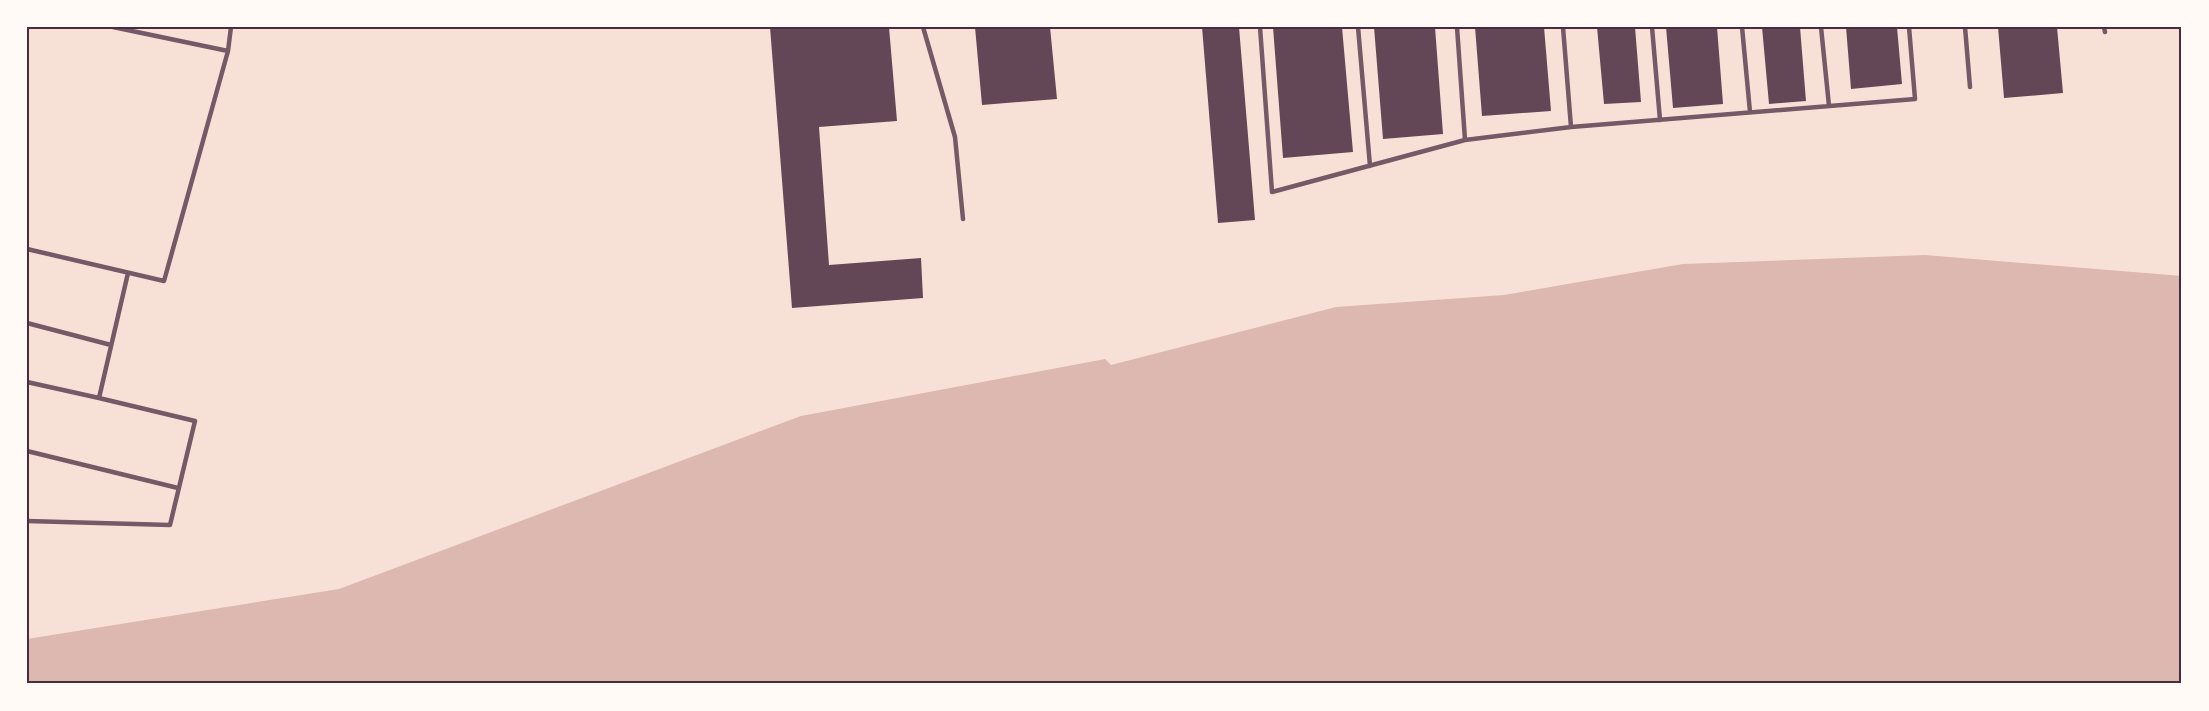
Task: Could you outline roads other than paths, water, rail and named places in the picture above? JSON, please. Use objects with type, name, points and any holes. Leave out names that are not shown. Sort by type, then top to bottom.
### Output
[{"type":"lane","points":[[113,27],[228,51]]},
{"type":"lane","points":[[27,249],[164,281],[228,51],[231,27]]},
{"type":"lane","points":[[923,27],[954,137],[963,219]]},
{"type":"lane","points":[[1260,27],[1272,192],[1465,140],[1571,128],[1915,99],[1909,27]]},
{"type":"lane","points":[[1358,27],[1370,166]]},
{"type":"lane","points":[[1457,27],[1465,140]]},
{"type":"lane","points":[[1563,27],[1571,128]]},
{"type":"lane","points":[[1653,27],[1660,120]]},
{"type":"lane","points":[[1742,27],[1750,112]]},
{"type":"lane","points":[[1821,27],[1828,106]]},
{"type":"lane","points":[[1965,27],[1970,87]]},
{"type":"lane","points":[[99,398],[128,273]]},
{"type":"lane","points":[[27,323],[111,345]]},
{"type":"lane","points":[[27,382],[195,421],[170,525],[27,520]]},
{"type":"lane","points":[[27,451],[178,488]]}]
